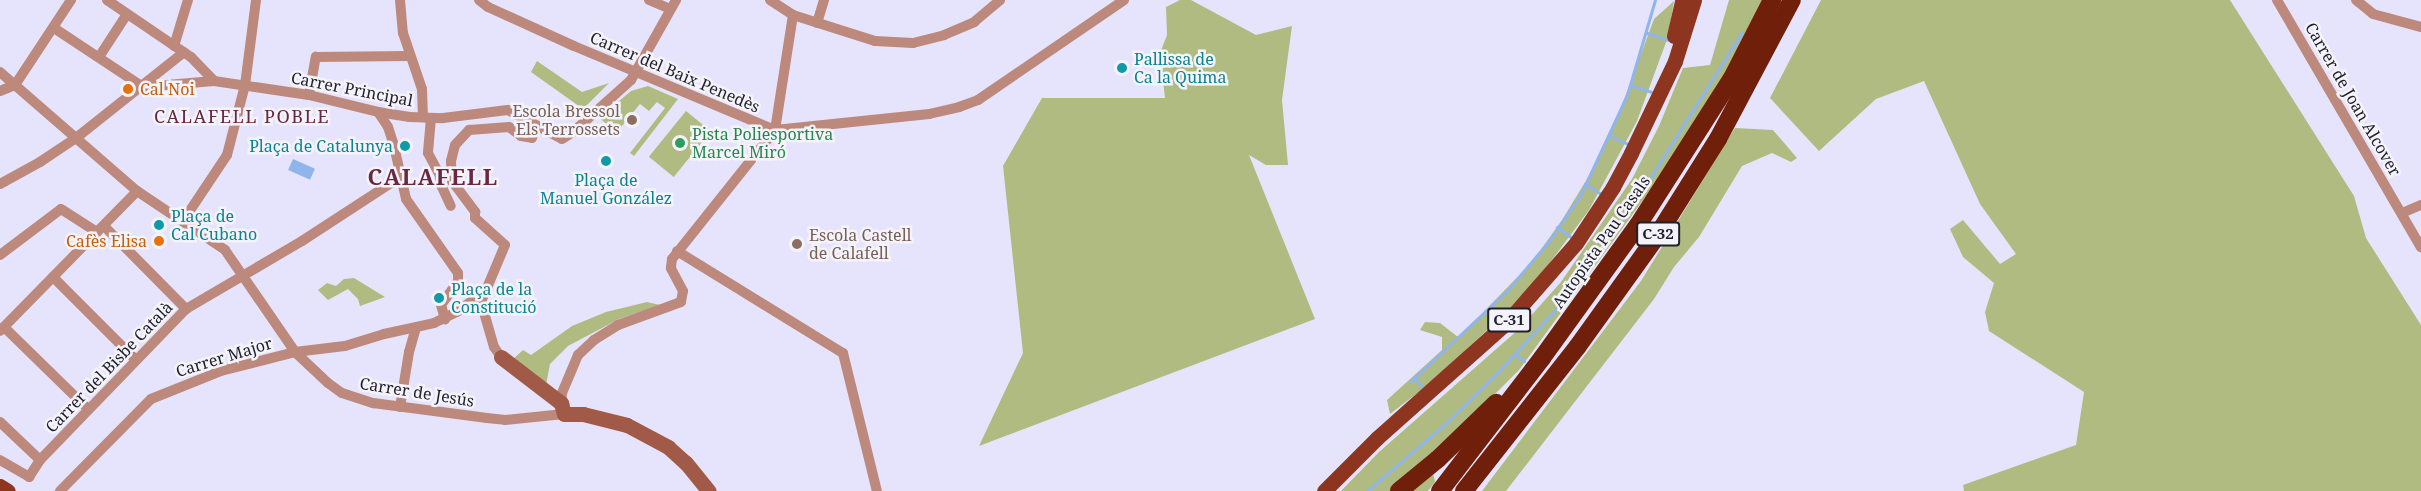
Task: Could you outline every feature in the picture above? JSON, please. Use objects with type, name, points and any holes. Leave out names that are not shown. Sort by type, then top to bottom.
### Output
[{"type":"highway","name":"Autopista Pau Casals","points":[[1440,491],[1619,253],[1732,78],[1772,0]]},
{"type":"highway","name":"C-32","points":[[1464,491],[1591,329],[1667,221],[1718,139],[1792,0]]},
{"type":"highway","points":[[1399,491],[1468,431],[1520,376],[1542,358]]},
{"type":"highway","points":[[1472,491],[1498,450]]},
{"type":"main road","name":"C-31","points":[[1649,113],[1673,39],[1682,0]]},
{"type":"main road","name":"C-31","points":[[1324,491],[1377,438],[1506,323],[1549,277],[1576,243],[1613,187],[1675,61],[1694,0]]},
{"type":"main road","points":[[0,486],[8,491]]},
{"type":"street","points":[[0,91],[15,85],[71,0]]},
{"type":"street","points":[[107,0],[179,49],[214,81]]},
{"type":"street","points":[[0,184],[40,162],[142,87],[179,49],[188,0]]},
{"type":"street","points":[[183,221],[227,155],[245,85],[256,0]]},
{"type":"street","points":[[400,0],[403,33],[422,89],[427,117],[428,153],[440,176],[475,212],[475,218],[503,243],[505,248],[481,302],[494,347],[501,357],[563,409],[611,420],[643,432],[668,447],[686,463],[709,491]]},
{"type":"street","name":"Carrer del Baix Penedès","points":[[479,0],[508,16],[637,73],[775,130],[929,114],[978,100],[1124,0]]},
{"type":"street","points":[[637,73],[673,5],[649,0]]},
{"type":"street","points":[[770,0],[793,15],[875,41],[913,43],[944,35],[974,22],[1000,0]]},
{"type":"street","points":[[817,23],[824,0]]},
{"type":"street","name":"Carrer de Joan Alcover","points":[[2277,0],[2421,247]]},
{"type":"street","points":[[2356,0],[2373,14],[2421,27]]},
{"type":"street","points":[[99,57],[127,14]]},
{"type":"street","points":[[563,409],[562,393],[578,355],[594,340],[618,325],[681,302],[683,291],[671,268],[672,259],[775,130],[793,15]]},
{"type":"street","points":[[54,28],[142,87]]},
{"type":"street","points":[[309,94],[316,57],[409,56]]},
{"type":"street","name":"Carrer de Jesús","points":[[0,72],[137,191],[225,250],[295,352],[328,383],[344,394],[355,399],[505,420],[563,409]]},
{"type":"street","name":"Carrer Principal","points":[[142,87],[214,81],[309,94],[378,112],[427,117],[508,110],[562,139],[567,137],[637,73]]},
{"type":"street","points":[[378,112],[388,127],[406,199],[458,273],[458,281],[441,305],[445,320],[484,292]]},
{"type":"street","points":[[451,206],[447,183],[451,161],[455,145],[469,130],[508,127],[520,136],[532,138],[535,126]]},
{"type":"street","name":"Carrer del Bisbe Català","points":[[0,460],[29,477],[40,460],[186,309],[235,279],[243,277],[400,177]]},
{"type":"street","points":[[88,409],[2,329],[137,191]]},
{"type":"street","points":[[2403,213],[2421,205]]},
{"type":"street","points":[[0,255],[61,209],[100,229],[186,309]]},
{"type":"street","points":[[677,251],[843,353],[877,491]]},
{"type":"street","points":[[53,277],[136,360]]},
{"type":"street","name":"Carrer Major","points":[[60,491],[151,399],[220,371],[295,352],[345,346],[384,334],[445,320]]},
{"type":"street","points":[[400,406],[409,352],[416,328]]},
{"type":"street","points":[[0,422],[40,460]]},
{"type":"green space","points":[[1180,0],[1191,0],[1256,35],[1292,26],[1282,100],[1288,165],[1266,165],[1249,155],[1315,319],[979,446],[1023,353],[1003,166],[1042,98],[1165,98],[1160,53],[1167,35],[1166,7]]},
{"type":"green space","points":[[1729,0],[1762,0],[1714,96],[1665,170],[1519,370],[1430,459],[1435,482],[1428,491],[1341,491],[1379,452],[1519,329],[1561,282],[1632,179],[1659,126],[1683,68],[1710,65]]},
{"type":"green space","points":[[1821,0],[2230,0],[2354,196],[2366,238],[2421,325],[2421,491],[1964,491],[1963,485],[2076,445],[2084,392],[1989,331],[1985,312],[1994,283],[1963,257],[1950,229],[1963,220],[2000,264],[2016,254],[1980,204],[1924,81],[1876,99],[1819,151],[1770,98]]},
{"type":"green space","points":[[1674,1],[1668,37],[1637,121],[1589,210],[1537,280],[1501,317],[1433,381],[1390,414],[1387,400],[1442,350],[1442,337],[1420,330],[1425,322],[1440,323],[1458,337],[1532,262],[1562,220],[1587,179],[1616,121],[1654,19]]},
{"type":"green space","points":[[537,61],[582,92],[609,83],[583,109],[531,72]]},
{"type":"green space","points":[[648,86],[678,99],[634,156],[630,153],[665,108],[657,102],[649,111],[640,104],[617,132],[599,118],[631,91]]},
{"type":"green space","name":"Pista Poliesportiva Marcel Miró","points":[[686,111],[711,131],[674,177],[649,157]]},
{"type":"green space","points":[[1735,128],[1773,130],[1797,158],[1791,162],[1772,153],[1742,166],[1699,237],[1674,267],[1654,299],[1506,491],[1482,491],[1641,281]]},
{"type":"green space","points":[[354,278],[385,297],[360,306],[358,299],[348,289],[328,300],[318,290],[327,283],[336,286],[344,279]]},
{"type":"green space","points":[[647,302],[660,305],[619,319],[568,346],[550,364],[546,385],[511,361],[523,350],[531,355],[572,326],[606,312]]},
{"type":"water","points":[[293,159],[315,169],[310,180],[288,170]]},
{"type":"waterway","points":[[1410,382],[1506,292],[1549,241],[1581,194],[1627,95],[1655,0]]},
{"type":"waterway","points":[[1367,491],[1445,424],[1497,373],[1566,298],[1635,202],[1742,32]]},
{"type":"waterway","points":[[1647,33],[1668,40]]},
{"type":"waterway","points":[[1630,85],[1651,92]]},
{"type":"waterway","points":[[1610,136],[1628,144]]},
{"type":"waterway","points":[[1585,184],[1601,194]]},
{"type":"waterway","points":[[1557,227],[1572,238]]},
{"type":"waterway","points":[[1516,355],[1524,361]]},
{"type":"waterway","points":[[1414,377],[1423,388]]},
{"type":"place","name":"Pallissa de Ca la Quima","points":[[1122,68]]},
{"type":"place","name":"Cal Noi","points":[[128,89]]},
{"type":"place","name":"Escola Bressol Els Terrossets","points":[[632,120]]},
{"type":"place","name":"Pista Poliesportiva Marcel Miró","points":[[680,143]]},
{"type":"place","name":"Plaça de Catalunya","points":[[405,146]]},
{"type":"place","name":"Plaça de Manuel González","points":[[606,161]]},
{"type":"place","name":"Plaça de Cal Cubano","points":[[159,225]]},
{"type":"place","name":"Cafès Elisa","points":[[159,241]]},
{"type":"place","name":"Escola Castell de Calafell","points":[[797,244]]},
{"type":"place","name":"Plaça de la Constitució","points":[[439,298]]},
{"type":"district","name":"CALAFELL POBLE","points":[[242,116]]},
{"type":"district","name":"CALAFELL","points":[[433,177]]}]
